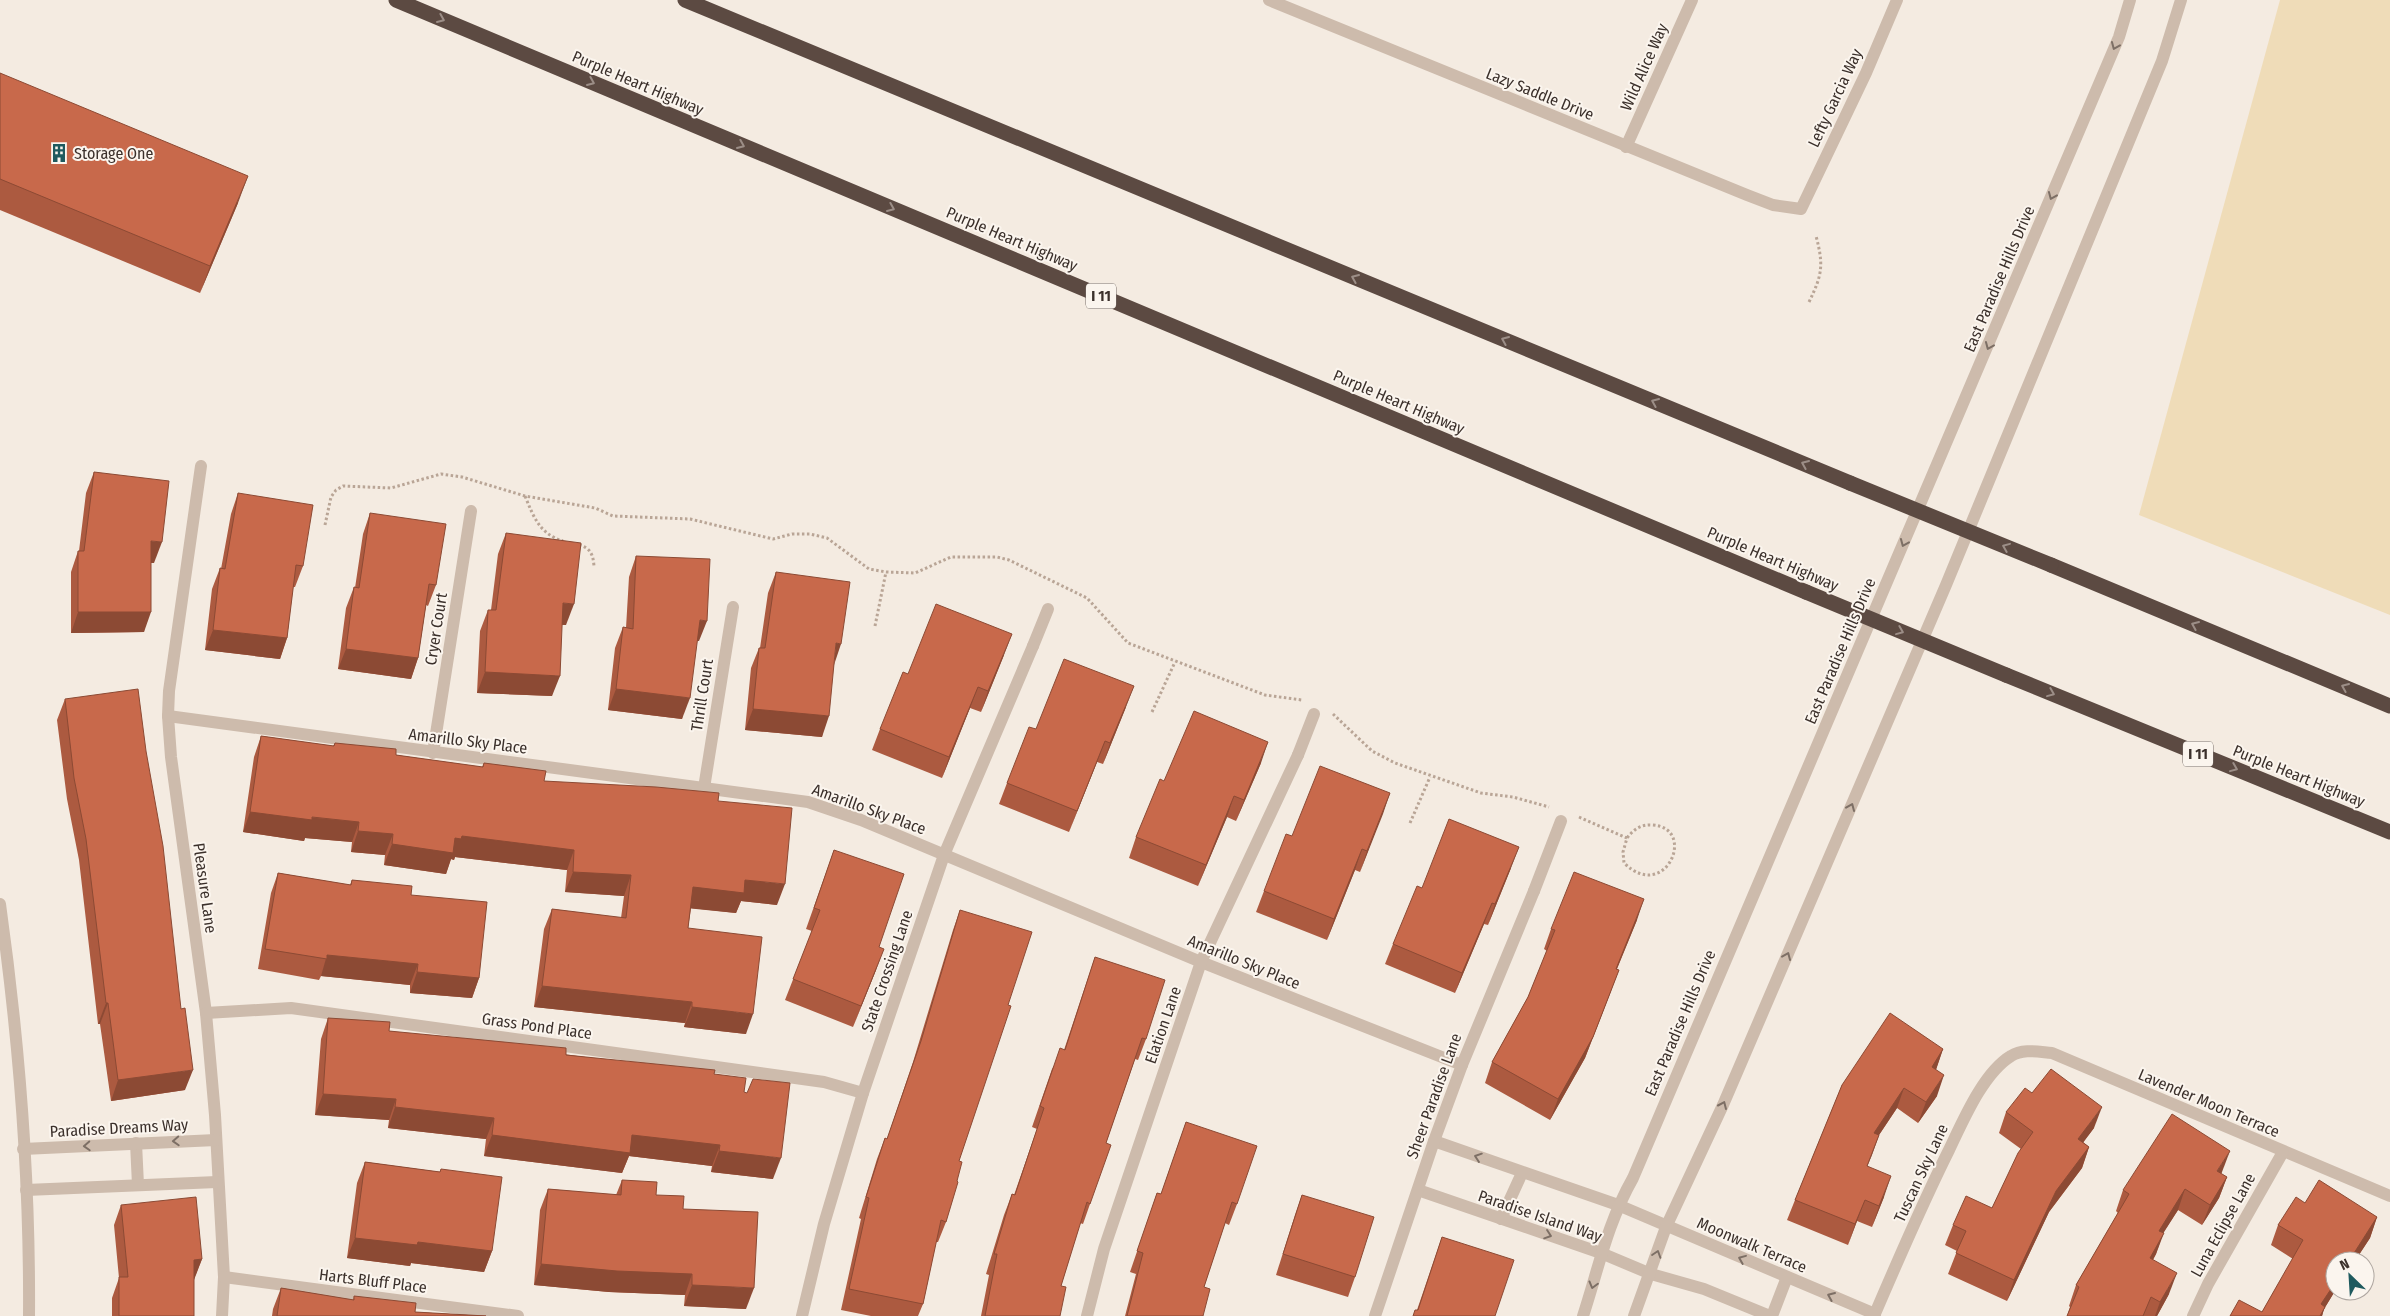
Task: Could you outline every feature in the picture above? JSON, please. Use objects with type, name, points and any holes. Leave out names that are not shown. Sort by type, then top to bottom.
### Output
[{"type":"highway","name":"Purple Heart Highway","points":[[396,0],[1806,592],[2390,832]]},
{"type":"highway","points":[[685,0],[2390,706]]},
{"type":"street","name":"Lazy Saddle Drive","points":[[1269,0],[1626,147],[1774,205],[1801,209]]},
{"type":"street","name":"Wild Alice Way","points":[[1626,147],[1692,0]]},
{"type":"street","name":"Lefty Garcia Way","points":[[1801,209],[1866,72],[1897,0]]},
{"type":"street","name":"East Paradise Hills Drive","points":[[1584,1316],[1600,1254],[1618,1205],[1633,1178],[2023,266],[2120,37],[2130,0]]},
{"type":"street","points":[[1634,1316],[1651,1274],[1666,1227],[1723,1106],[1946,585],[2162,61],[2181,0]]},
{"type":"street","name":"Pleasure Lane","points":[[201,466],[169,691],[168,716],[174,777],[206,1014],[224,1277],[222,1316]]},
{"type":"street","name":"Cryer Court","points":[[433,752],[471,511]]},
{"type":"street","name":"Thrill Court","points":[[704,788],[733,607]]},
{"type":"street","name":"State Crossing Lane","points":[[802,1316],[824,1224],[863,1093],[944,855],[1048,609]]},
{"type":"street","name":"Elation Lane","points":[[1087,1316],[1113,1222],[1201,962],[1298,755],[1314,714]]},
{"type":"street","name":"Amarillo Sky Place","points":[[168,716],[808,802],[861,820],[1201,962],[1462,1065]]},
{"type":"street","name":"Sheer Paradise Lane","points":[[1375,1316],[1434,1141],[1462,1065],[1561,821]]},
{"type":"street","points":[[0,904],[8,965],[26,1190],[29,1316]]},
{"type":"street","name":"Grass Pond Place","points":[[206,1014],[291,1008],[814,1081],[863,1093]]},
{"type":"street","name":"Lavender Moon Terrace","points":[[2013,1054],[2030,1051],[2052,1053],[2390,1196]]},
{"type":"street","name":"Tuscan Sky Lane","points":[[1875,1315],[1922,1205],[1963,1121],[1988,1079],[2000,1064],[2013,1054]]},
{"type":"street","name":"Paradise Dreams Way","points":[[23,1149],[216,1140]]},
{"type":"street","points":[[1434,1141],[1618,1205]]},
{"type":"street","points":[[136,1144],[138,1185]]},
{"type":"street","name":"Luna Eclipse Lane","points":[[2193,1316],[2208,1284],[2283,1152]]},
{"type":"street","points":[[1502,1219],[1522,1173]]},
{"type":"street","points":[[26,1190],[217,1182]]},
{"type":"street","name":"Paradise Island Way","points":[[1418,1190],[1600,1254],[1651,1274]]},
{"type":"street","name":"Moonwalk Terrace","points":[[1618,1205],[1875,1315]]},
{"type":"street","points":[[1651,1274],[1704,1289],[1771,1316],[1787,1277]]},
{"type":"street","name":"Harts Bluff Place","points":[[224,1277],[518,1316]]},
{"type":"path","points":[[1809,302],[1820,280],[1822,266],[1816,236]]},
{"type":"path","points":[[525,496],[536,521],[543,531],[555,538],[568,542]]},
{"type":"path","points":[[576,544],[589,549],[593,555],[594,566]]},
{"type":"path","points":[[875,626],[886,572]]},
{"type":"path","points":[[1152,712],[1175,662]]},
{"type":"path","points":[[1410,823],[1430,777]]},
{"type":"sand","points":[[2280,0],[2390,0],[2390,615],[2139,515]]},
{"type":"building","name":"Storage One","points":[[0,73],[248,176],[210,266],[0,179]]},
{"type":"building","points":[[94,472],[169,481],[162,542],[151,541],[151,612],[78,612],[78,551],[84,551]]},
{"type":"building","points":[[238,493],[313,505],[303,566],[296,565],[287,638],[213,630],[220,568],[225,569]]},
{"type":"building","points":[[370,513],[446,524],[436,585],[429,584],[418,658],[346,649],[354,587],[359,588]]},
{"type":"building","points":[[506,533],[581,543],[574,604],[563,603],[560,676],[485,672],[488,610],[496,610]]},
{"type":"building","points":[[636,556],[710,559],[707,621],[700,620],[690,698],[616,689],[623,627],[633,629]]},
{"type":"building","points":[[776,572],[850,582],[841,644],[836,643],[829,716],[753,709],[759,648],[765,648]]},
{"type":"building","points":[[936,604],[1012,634],[988,691],[978,687],[949,757],[880,729],[903,672],[908,674]]},
{"type":"building","points":[[1064,659],[1134,686],[1110,743],[1105,741],[1077,811],[1007,783],[1029,727],[1036,729]]},
{"type":"building","points":[[138,689],[146,751],[163,846],[181,1009],[185,1008],[193,1070],[118,1080],[108,1003],[106,1003],[86,839],[74,778],[65,699]]},
{"type":"building","points":[[1194,711],[1268,742],[1244,800],[1234,796],[1206,865],[1136,837],[1160,779],[1164,781]]},
{"type":"building","points":[[261,736],[334,746],[335,743],[396,749],[396,755],[483,767],[484,763],[546,771],[544,781],[656,787],[719,793],[718,801],[792,808],[785,884],[745,880],[744,893],[693,887],[688,928],[762,937],[753,1014],[692,1007],[692,1002],[542,986],[552,909],[626,918],[631,875],[573,872],[574,850],[462,836],[461,839],[455,838],[453,853],[392,844],[393,834],[358,831],[359,822],[312,817],[312,820],[250,812]]},
{"type":"building","points":[[1320,766],[1390,793],[1367,851],[1362,849],[1334,919],[1264,891],[1286,834],[1292,836]]},
{"type":"building","points":[[1449,819],[1519,847],[1495,904],[1492,903],[1462,973],[1393,944],[1417,886],[1422,888]]},
{"type":"building","points":[[834,850],[904,874],[879,947],[884,949],[861,1006],[793,979],[820,910],[814,908]]},
{"type":"building","points":[[1574,872],[1644,899],[1616,969],[1619,970],[1593,1037],[1558,1099],[1492,1062],[1528,997],[1555,930],[1551,929]]},
{"type":"building","points":[[278,873],[351,885],[352,880],[412,886],[411,895],[487,902],[479,978],[417,972],[418,964],[327,955],[327,959],[265,949]]},
{"type":"building","points":[[960,910],[1032,932],[1008,1005],[1011,1006],[959,1161],[962,1162],[958,1182],[946,1222],[941,1220],[923,1304],[849,1289],[869,1198],[866,1197],[885,1138],[887,1139],[921,1041]]},
{"type":"building","points":[[1095,957],[1165,980],[1146,1039],[1142,1038],[1106,1143],[1111,1145],[1090,1204],[1087,1202],[1061,1286],[1066,1287],[1060,1316],[985,1316],[997,1254],[994,1254],[1012,1194],[1015,1195],[1044,1108],[1040,1106],[1060,1048],[1065,1050]]},
{"type":"building","points":[[1890,1013],[1943,1049],[1932,1067],[1944,1075],[1926,1102],[1904,1088],[1874,1133],[1879,1135],[1867,1166],[1891,1176],[1879,1206],[1865,1200],[1855,1224],[1795,1200],[1842,1085]]},
{"type":"building","points":[[328,1018],[390,1022],[389,1031],[566,1048],[566,1055],[715,1070],[714,1074],[746,1078],[744,1092],[747,1093],[753,1079],[790,1083],[781,1158],[719,1151],[720,1145],[632,1135],[630,1153],[492,1135],[494,1118],[395,1107],[396,1099],[323,1094]]},
{"type":"building","points":[[2051,1069],[2102,1107],[2078,1139],[2089,1147],[2056,1191],[2014,1280],[1956,1253],[1966,1231],[1953,1225],[1966,1196],[1992,1208],[2018,1153],[2033,1132],[2006,1112],[2025,1088],[2032,1093]]},
{"type":"building","points":[[2172,1114],[2230,1151],[2217,1171],[2227,1177],[2210,1205],[2185,1189],[2159,1231],[2164,1233],[2150,1258],[2177,1273],[2160,1302],[2151,1297],[2143,1316],[2067,1316],[2079,1287],[2076,1285],[2129,1194],[2123,1190]]},
{"type":"building","points":[[1186,1122],[1257,1146],[1237,1204],[1232,1202],[1204,1287],[1210,1289],[1203,1316],[1127,1316],[1143,1253],[1137,1251],[1157,1193],[1161,1194]]},
{"type":"building","points":[[365,1162],[440,1172],[441,1169],[502,1177],[492,1251],[418,1242],[417,1245],[355,1238]]},
{"type":"building","points":[[622,1180],[657,1182],[656,1195],[684,1196],[683,1209],[758,1212],[754,1288],[692,1285],[692,1274],[617,1271],[541,1264],[548,1189],[621,1195]]},
{"type":"building","points":[[2319,1180],[2377,1217],[2355,1251],[2325,1251],[2325,1298],[2321,1304],[2325,1307],[2320,1316],[2230,1316],[2239,1300],[2262,1312],[2303,1240],[2278,1225],[2296,1197],[2305,1203]]},
{"type":"building","points":[[1302,1195],[1374,1217],[1355,1277],[1283,1254]]},
{"type":"building","points":[[196,1197],[202,1259],[194,1260],[194,1316],[119,1316],[119,1277],[128,1277],[121,1205]]},
{"type":"building","points":[[1442,1237],[1514,1260],[1495,1316],[1413,1316],[1415,1310],[1418,1310]]},
{"type":"building","points":[[281,1288],[354,1300],[354,1296],[416,1303],[415,1312],[486,1316],[277,1316]]},
{"type":"place","name":"Storage One","points":[[59,153]]}]
